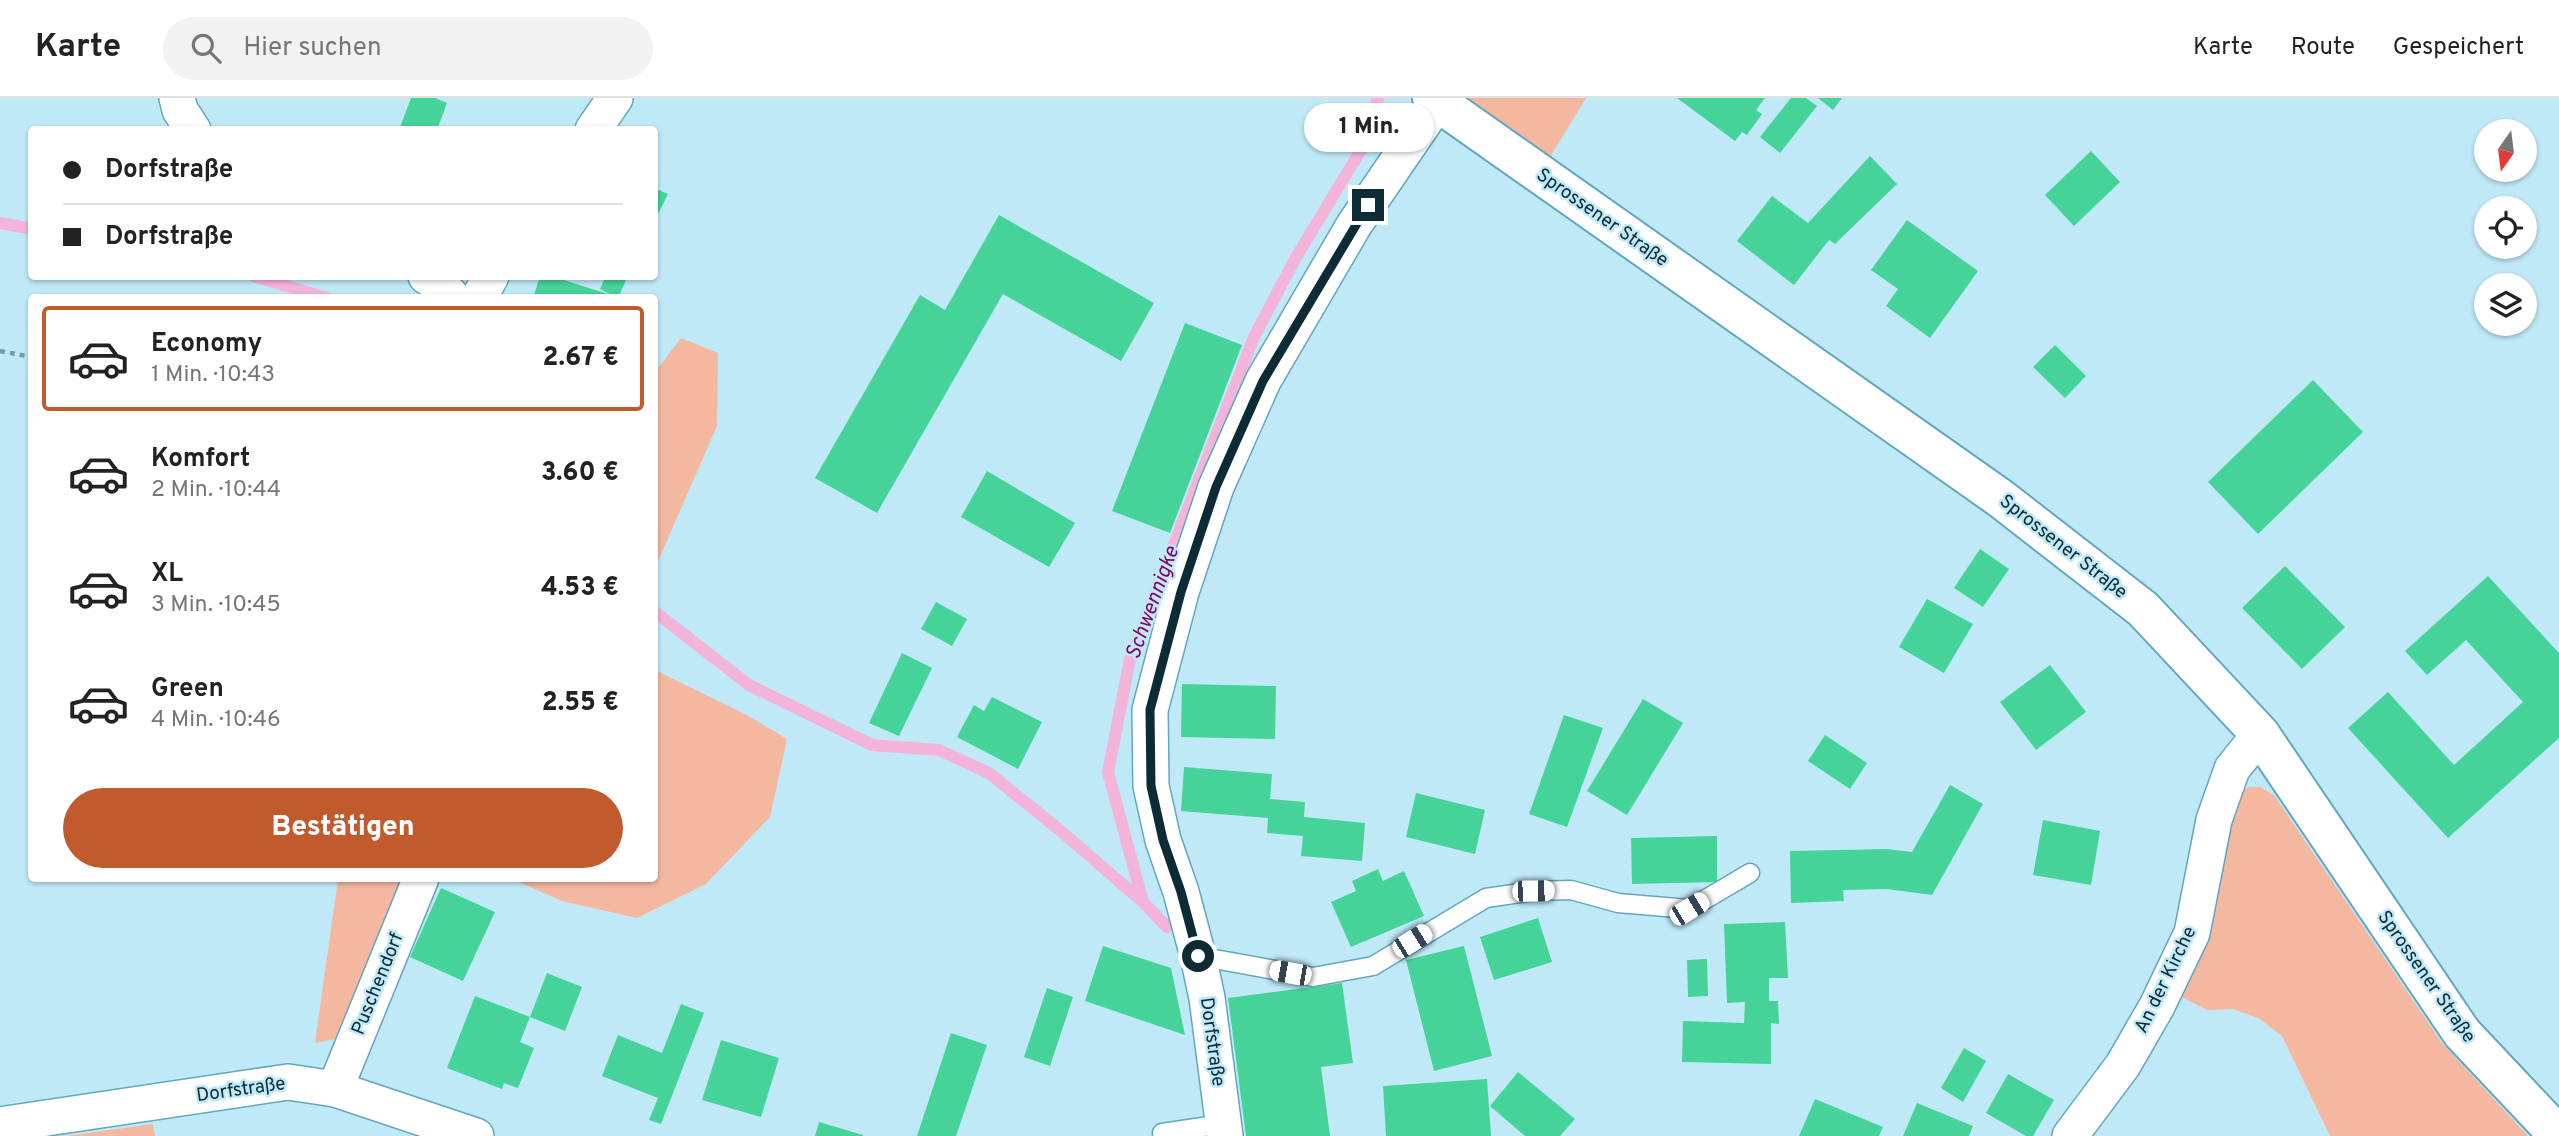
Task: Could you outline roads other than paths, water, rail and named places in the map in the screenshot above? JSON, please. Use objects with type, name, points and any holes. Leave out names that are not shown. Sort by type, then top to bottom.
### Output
[{"type":"street","points":[[177,98],[180,110],[190,126]]},
{"type":"street","points":[[596,126],[615,98]]},
{"type":"street","name":"Sprossener Straße","points":[[1435,100],[2000,498],[2143,609],[2260,734],[2462,1033],[2559,1136]]},
{"type":"street","name":"Dorfstraße","points":[[1224,1130],[1207,998],[1181,892],[1163,840],[1151,786],[1150,710],[1181,592],[1216,487],[1263,381],[1354,225],[1435,100]]},
{"type":"street","points":[[432,280],[449,294]]},
{"type":"street","name":"An der Kirche","points":[[2070,1136],[2123,1065],[2157,1006],[2192,933],[2214,820],[2232,769],[2260,734]]},
{"type":"street","name":"Puschendorf","points":[[335,1089],[419,882]]},
{"type":"street","name":"Dorfstraße","points":[[0,1125],[288,1082],[335,1089],[476,1136]]},
{"type":"lane","points":[[1198,956],[1313,977],[1373,966],[1486,898],[1533,891],[1572,890],[1618,903],[1689,909],[1750,873]]},
{"type":"lane","points":[[1162,1133],[1224,1130]]},
{"type":"waterway","name":"Schwennigke","points":[[1167,927],[1143,902],[1108,772],[1130,659],[1254,337],[1295,259],[1364,145],[1378,98]]},
{"type":"waterway","points":[[0,223],[28,228]]},
{"type":"waterway","points":[[266,280],[314,294]]},
{"type":"waterway","points":[[658,614],[749,685],[872,745],[939,750],[989,773],[1143,902]]}]
